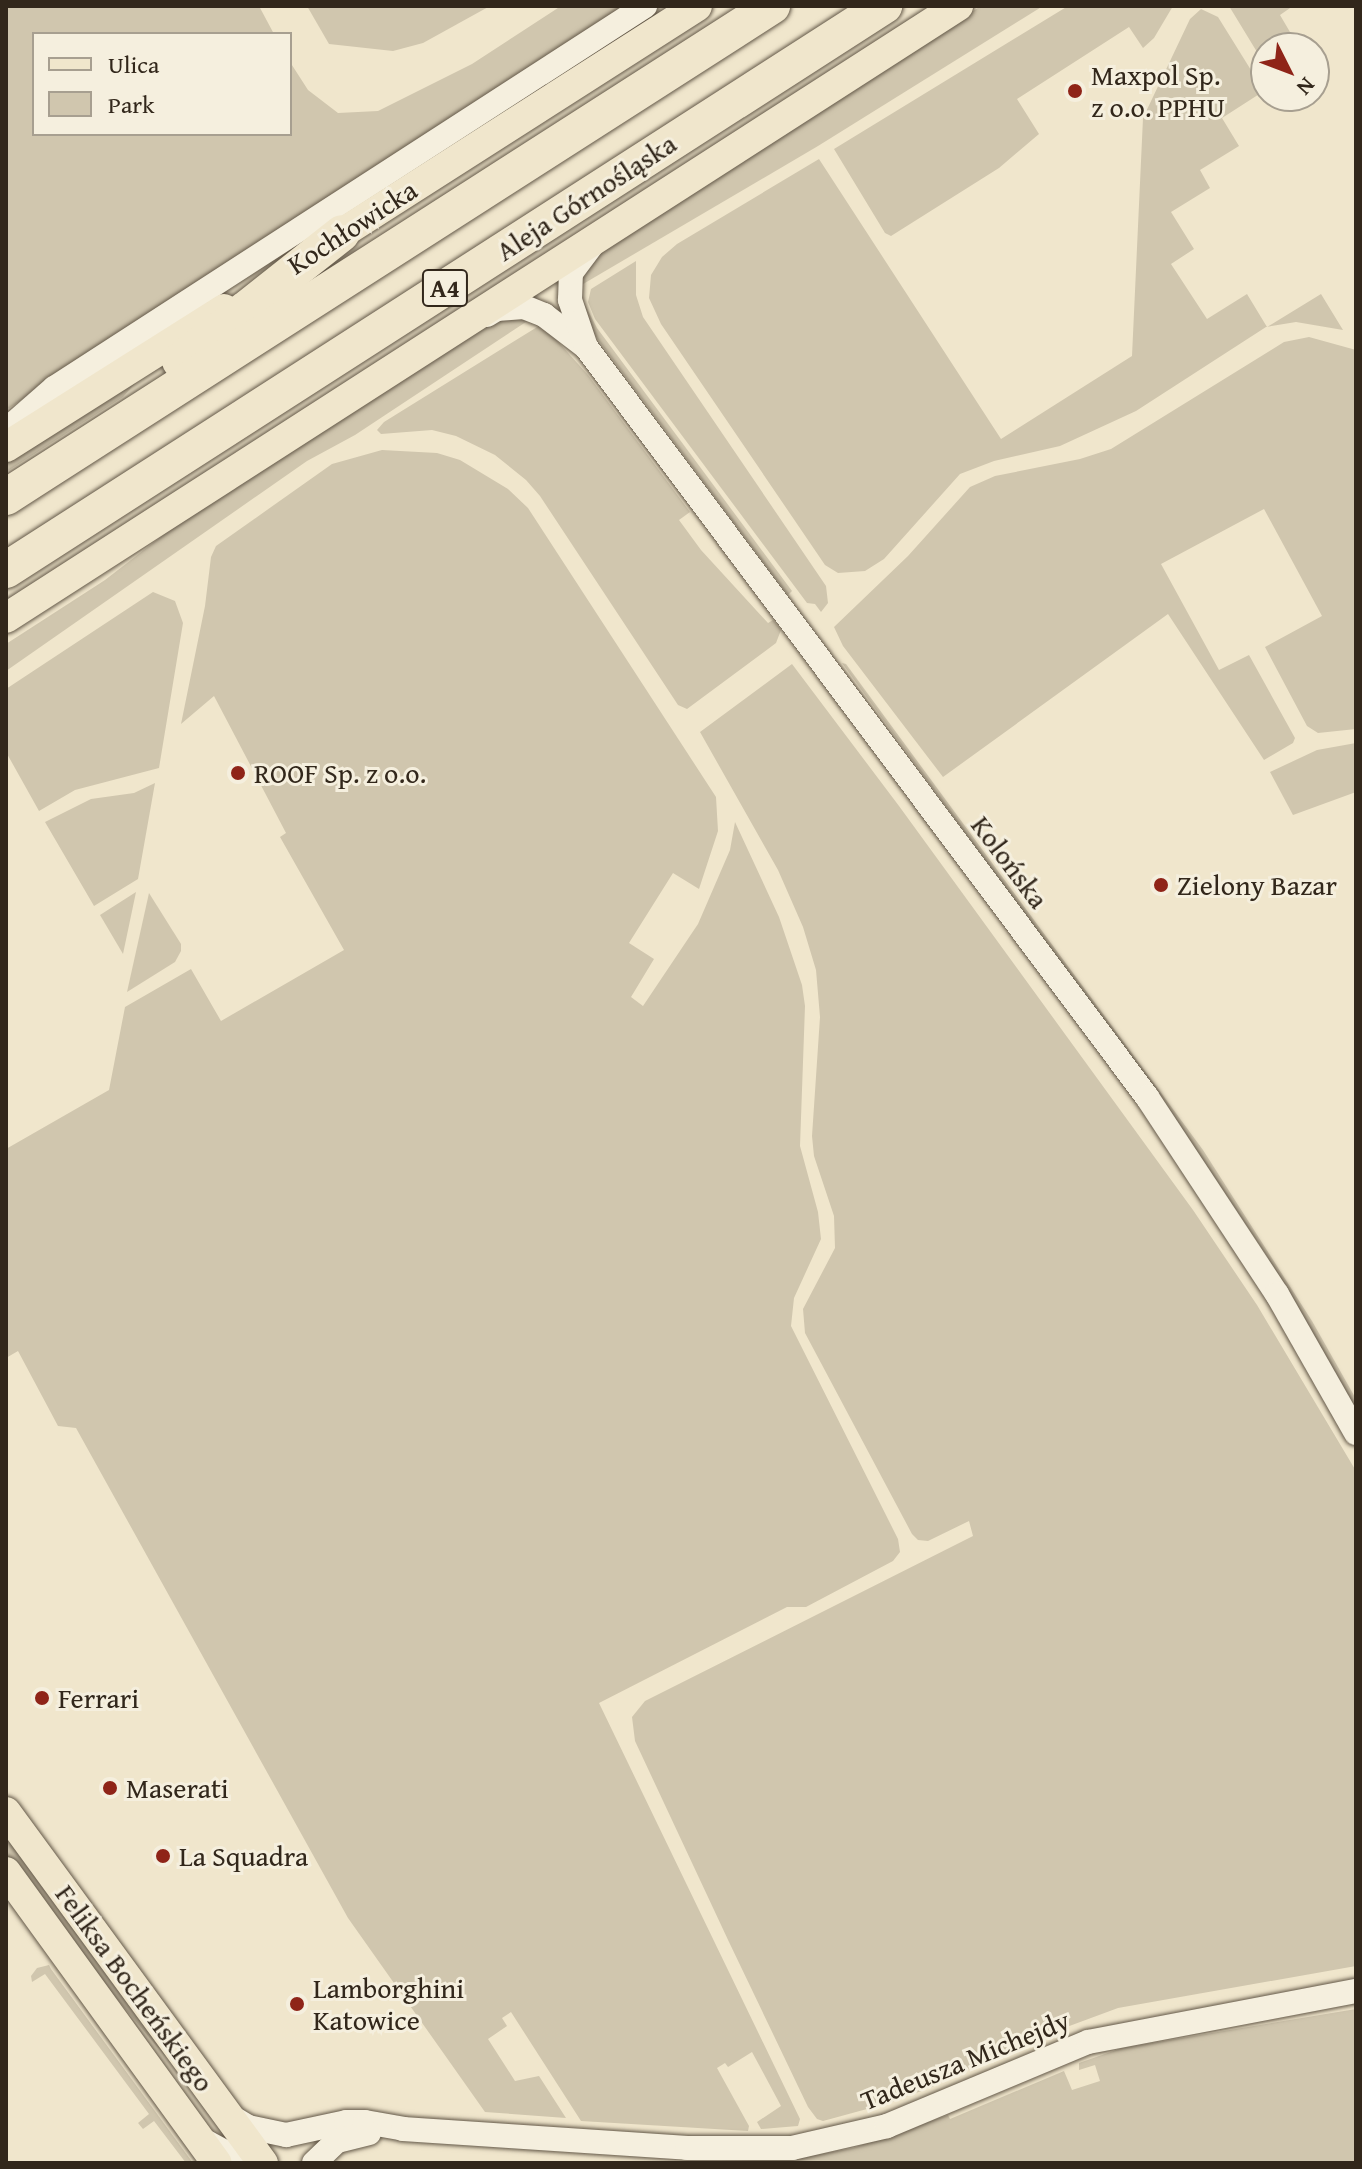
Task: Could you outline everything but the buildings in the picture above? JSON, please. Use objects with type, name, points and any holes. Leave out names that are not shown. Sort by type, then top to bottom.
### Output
[{"type":"highway","name":"A4","points":[[6,497],[772,6]]},
{"type":"highway","name":"Aleja Górnośląska","points":[[6,570],[884,6]]},
{"type":"highway","points":[[71,455],[156,380],[342,233]]},
{"type":"main road","name":"Kochłowicka","points":[[6,447],[697,6]]},
{"type":"main road","points":[[6,618],[958,6]]},
{"type":"main road","name":"Feliksa Bocheńskiego","points":[[6,1812],[263,2163]]},
{"type":"main road","name":"Feliksa Bocheńskiego","points":[[6,1872],[209,2151]]},
{"type":"street","points":[[6,430],[54,388],[645,6]]},
{"type":"street","points":[[586,347],[570,300],[571,273],[597,238]]},
{"type":"street","points":[[438,340],[497,309],[524,307],[544,315],[586,347]]},
{"type":"street","name":"Kolońska","points":[[586,347],[1147,1097],[1277,1294],[1356,1433]]},
{"type":"street","name":"Tadeusza Michejdy","points":[[229,2115],[268,2133],[296,2135],[346,2122],[403,2129],[730,2150],[792,2148],[857,2136],[901,2122],[1088,2042],[1356,1991]]},
{"type":"street","name":"Tadeusza Michejdy","points":[[313,2162],[337,2141],[403,2129]]},
{"type":"street","points":[[273,2163],[296,2135]]},
{"type":"street","points":[[209,2151],[245,2163]]},
{"type":"green space","points":[[6,6],[259,6],[273,32],[32,32],[32,136],[292,136],[292,65],[308,90],[338,113],[378,111],[472,64],[561,6],[628,6],[6,410]]},
{"type":"green space","points":[[307,6],[490,6],[423,43],[393,51],[329,44]]},
{"type":"green space","points":[[981,6],[1043,6],[818,146],[578,287],[583,268],[596,251]]},
{"type":"green space","points":[[1068,6],[1173,6],[1154,38],[1143,48],[1129,27],[1017,99],[1039,134],[999,168],[891,236],[885,233],[834,149]]},
{"type":"green space","points":[[1229,6],[1293,6],[1280,15],[1290,32],[1250,32],[1250,40]]},
{"type":"green space","points":[[1201,9],[1218,17],[1250,68],[1250,100],[1222,118],[1239,146],[1200,170],[1210,188],[1171,212],[1194,249],[1171,264],[1207,319],[1247,294],[1267,327],[1136,411],[1060,446],[994,461],[960,474],[884,559],[865,571],[838,573],[825,565],[661,324],[649,298],[651,275],[662,257],[677,244],[819,159],[1001,439],[1132,356],[1143,118],[1190,19]]},
{"type":"green space","points":[[636,261],[636,295],[643,317],[826,586],[828,603],[821,612],[815,604],[807,603],[595,319],[588,302],[591,289]]},
{"type":"green space","points":[[1321,294],[1343,330],[1296,322],[1267,327]]},
{"type":"green space","points":[[583,301],[597,328],[792,591],[788,595],[588,326]]},
{"type":"green space","points":[[532,318],[355,435],[307,461],[6,671],[6,644],[105,580],[188,516],[487,322]]},
{"type":"green space","points":[[542,324],[588,375],[690,512],[679,520],[701,550],[768,623],[773,620],[781,630],[776,643],[687,709],[678,705],[540,496],[526,480],[495,455],[456,436],[432,430],[381,434],[377,430],[384,422]]},
{"type":"green space","points":[[1309,337],[1356,350],[1356,729],[1318,733],[1307,726],[1265,647],[1322,616],[1264,509],[1161,564],[1219,670],[1249,655],[1295,738],[1293,743],[1264,760],[1168,614],[943,777],[843,646],[834,627],[908,556],[970,487],[995,476],[1080,459],[1111,449],[1284,342]]},
{"type":"green space","points":[[139,379],[123,397],[6,472],[6,463]]},
{"type":"green space","points":[[382,450],[437,453],[460,460],[508,489],[528,508],[716,797],[718,831],[699,889],[673,873],[629,943],[654,959],[631,997],[643,1006],[698,924],[730,850],[735,822],[779,917],[802,985],[805,1006],[800,1146],[818,1212],[821,1239],[794,1298],[791,1326],[898,1539],[900,1552],[893,1561],[806,1607],[787,1607],[599,1703],[800,2119],[798,2126],[761,2129],[757,2122],[781,2106],[752,2052],[728,2067],[725,2063],[717,2068],[749,2126],[748,2131],[581,2121],[511,2012],[502,2018],[507,2026],[488,2039],[515,2081],[539,2076],[566,2118],[485,2112],[348,1918],[76,1428],[58,1426],[18,1351],[6,1358],[6,1149],[109,1090],[125,1007],[191,969],[221,1021],[344,950],[280,837],[286,833],[214,696],[181,724],[205,606],[211,557],[216,546],[332,464]]},
{"type":"green space","points":[[153,592],[175,601],[183,623],[159,768],[75,790],[39,811],[6,752],[6,689]]},
{"type":"green space","points":[[842,663],[846,664],[1203,1150],[1312,1321],[1356,1399],[1356,1410],[1267,1256],[1201,1157]]},
{"type":"green space","points":[[792,664],[1193,1210],[1257,1305],[1356,1471],[1356,1966],[1118,2008],[1037,2038],[932,2087],[889,2103],[823,2121],[817,2119],[808,2107],[729,1942],[635,1741],[632,1717],[645,1701],[973,1536],[969,1521],[928,1541],[918,1540],[912,1534],[805,1333],[803,1309],[835,1248],[834,1216],[814,1156],[812,1136],[820,1017],[816,970],[803,927],[778,870],[700,732]]},
{"type":"green space","points":[[1356,743],[1356,792],[1293,815],[1270,772],[1317,750]]},
{"type":"green space","points":[[155,783],[138,879],[94,906],[45,822],[91,799],[134,793]]},
{"type":"green space","points":[[136,892],[123,954],[100,915]]},
{"type":"green space","points":[[149,893],[181,944],[181,951],[175,962],[127,992]]},
{"type":"green space","points":[[6,1831],[168,2056],[85,1961],[6,1854]]},
{"type":"green space","points":[[49,1965],[193,2163],[186,2163],[154,2121],[143,2129],[138,2123],[149,2114],[45,1974],[32,1982],[31,1976],[37,1968]]},
{"type":"green space","points":[[1356,2009],[1356,2163],[719,2161],[795,2159],[853,2148],[948,2115],[950,2119],[1064,2071],[1072,2090],[1100,2081],[1095,2065],[1079,2070],[1079,2063],[1122,2048]]},
{"type":"place","name":"Maxpol Sp. z o.o. PPHU","points":[[1075,91]]},
{"type":"place","name":"ROOF Sp. z o.o.","points":[[238,773]]},
{"type":"place","name":"Zielony Bazar","points":[[1161,885]]},
{"type":"place","name":"Ferrari","points":[[42,1698]]},
{"type":"place","name":"Maserati","points":[[110,1788]]},
{"type":"place","name":"La Squadra","points":[[163,1856]]},
{"type":"place","name":"Lamborghini Katowice","points":[[297,2004]]}]
